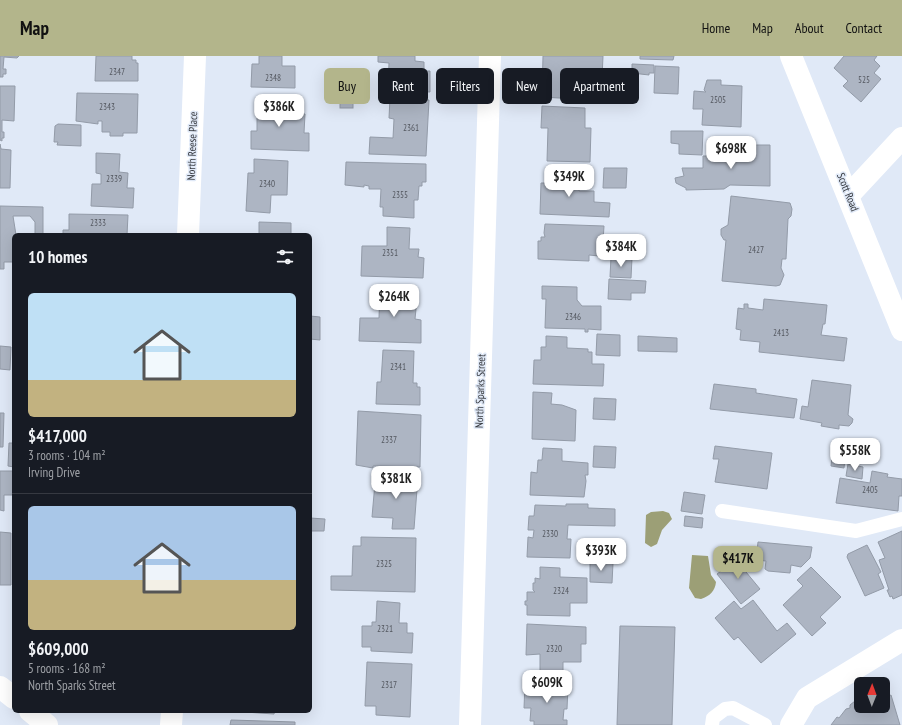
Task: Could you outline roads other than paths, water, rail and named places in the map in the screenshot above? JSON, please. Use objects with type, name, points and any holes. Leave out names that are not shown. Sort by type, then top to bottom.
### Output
[{"type":"street","name":"North Reese Place","points":[[188,233],[195,56]]},
{"type":"street","name":"North Sparks Street","points":[[470,725],[490,56]]},
{"type":"street","name":"Scott Road","points":[[791,56],[849,195],[902,330]]},
{"type":"street","points":[[849,195],[902,138]]},
{"type":"street","points":[[791,725],[807,698],[901,646]]},
{"type":"street","points":[[0,687],[12,696]]},
{"type":"street","points":[[32,713],[47,725]]},
{"type":"street","points":[[171,725],[172,713]]},
{"type":"lane","points":[[722,511],[856,531],[902,519]]},
{"type":"lane","points":[[712,725],[713,718],[725,708],[734,708],[765,725]]}]
